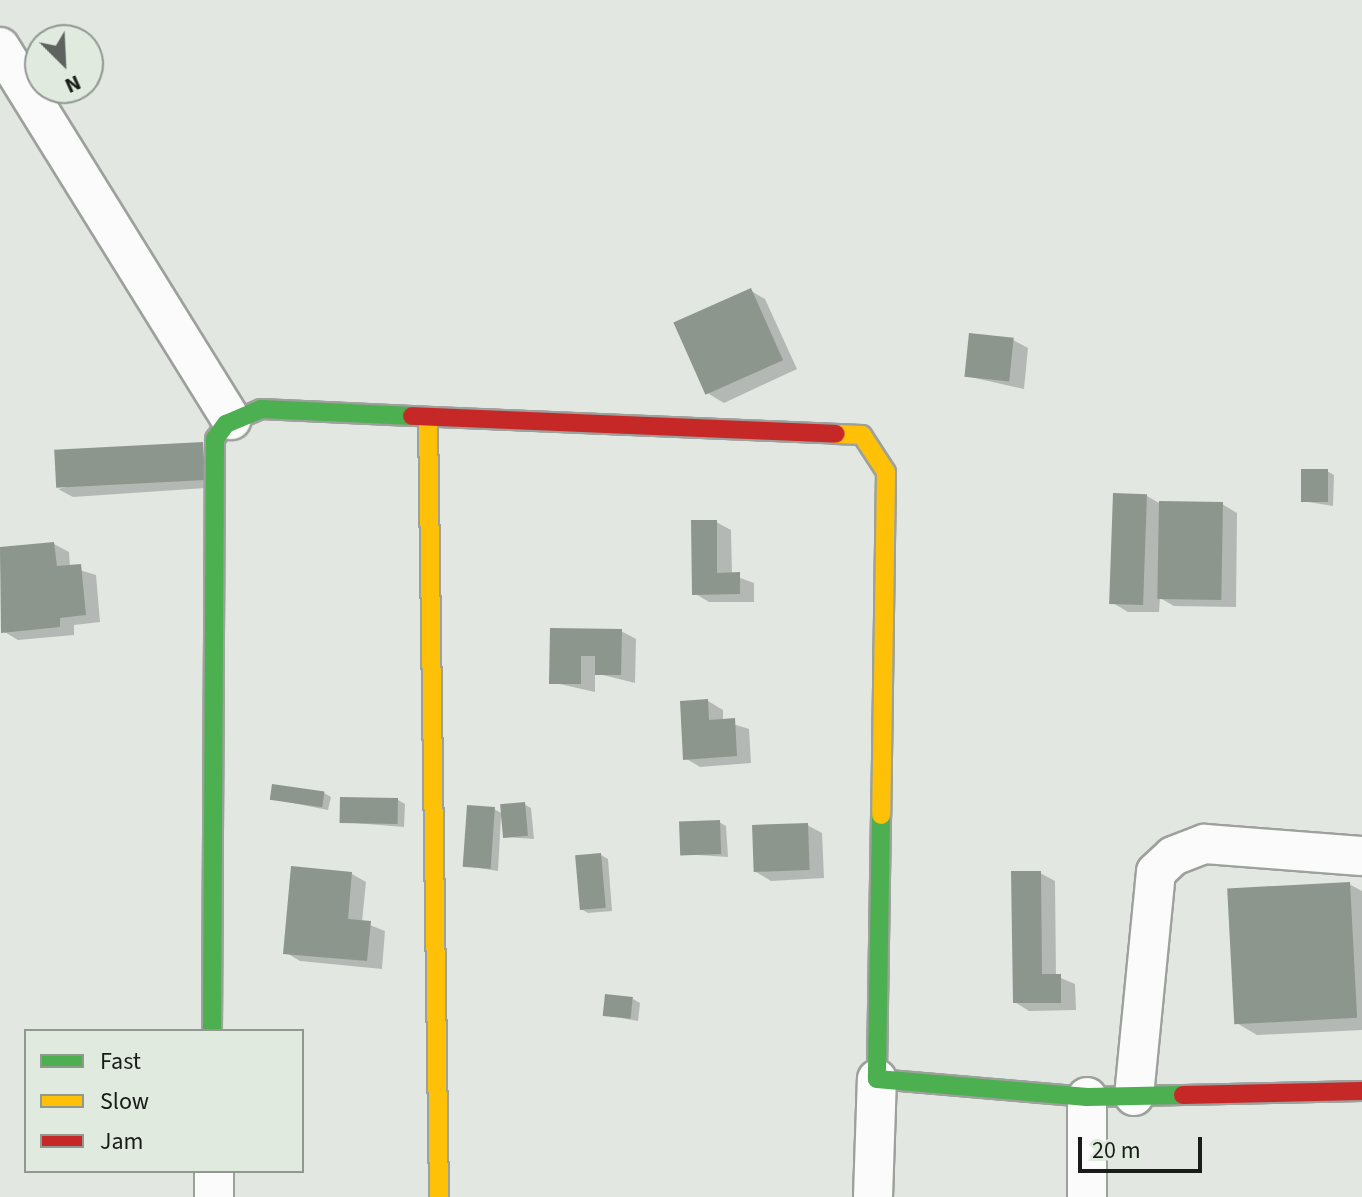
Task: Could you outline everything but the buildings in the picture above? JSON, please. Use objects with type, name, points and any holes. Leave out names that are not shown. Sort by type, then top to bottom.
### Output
[{"type":"street","points":[[0,47],[231,420]]},
{"type":"street","points":[[212,1029],[215,439],[231,420],[261,409],[428,419],[862,435],[879,451],[886,472],[873,1197]]},
{"type":"street","points":[[428,419],[439,1197]]},
{"type":"street","points":[[1134,1096],[1156,872],[1173,856],[1205,844],[1362,856]]},
{"type":"street","points":[[877,1079],[1087,1097],[1362,1091]]},
{"type":"street","points":[[1087,1097],[1087,1197]]},
{"type":"street","points":[[214,1173],[214,1197]]},
{"type":"traffic: fast","points":[[212,1029],[215,439],[226,424],[261,409],[412,416]]},
{"type":"traffic: fast","points":[[881,815],[877,1079],[1087,1097],[1183,1095]]},
{"type":"traffic: slow","points":[[428,419],[439,1197]]},
{"type":"traffic: slow","points":[[836,434],[862,435],[886,472],[881,815]]},
{"type":"traffic: jam","points":[[412,416],[836,434]]},
{"type":"traffic: jam","points":[[1183,1095],[1362,1091]]}]
